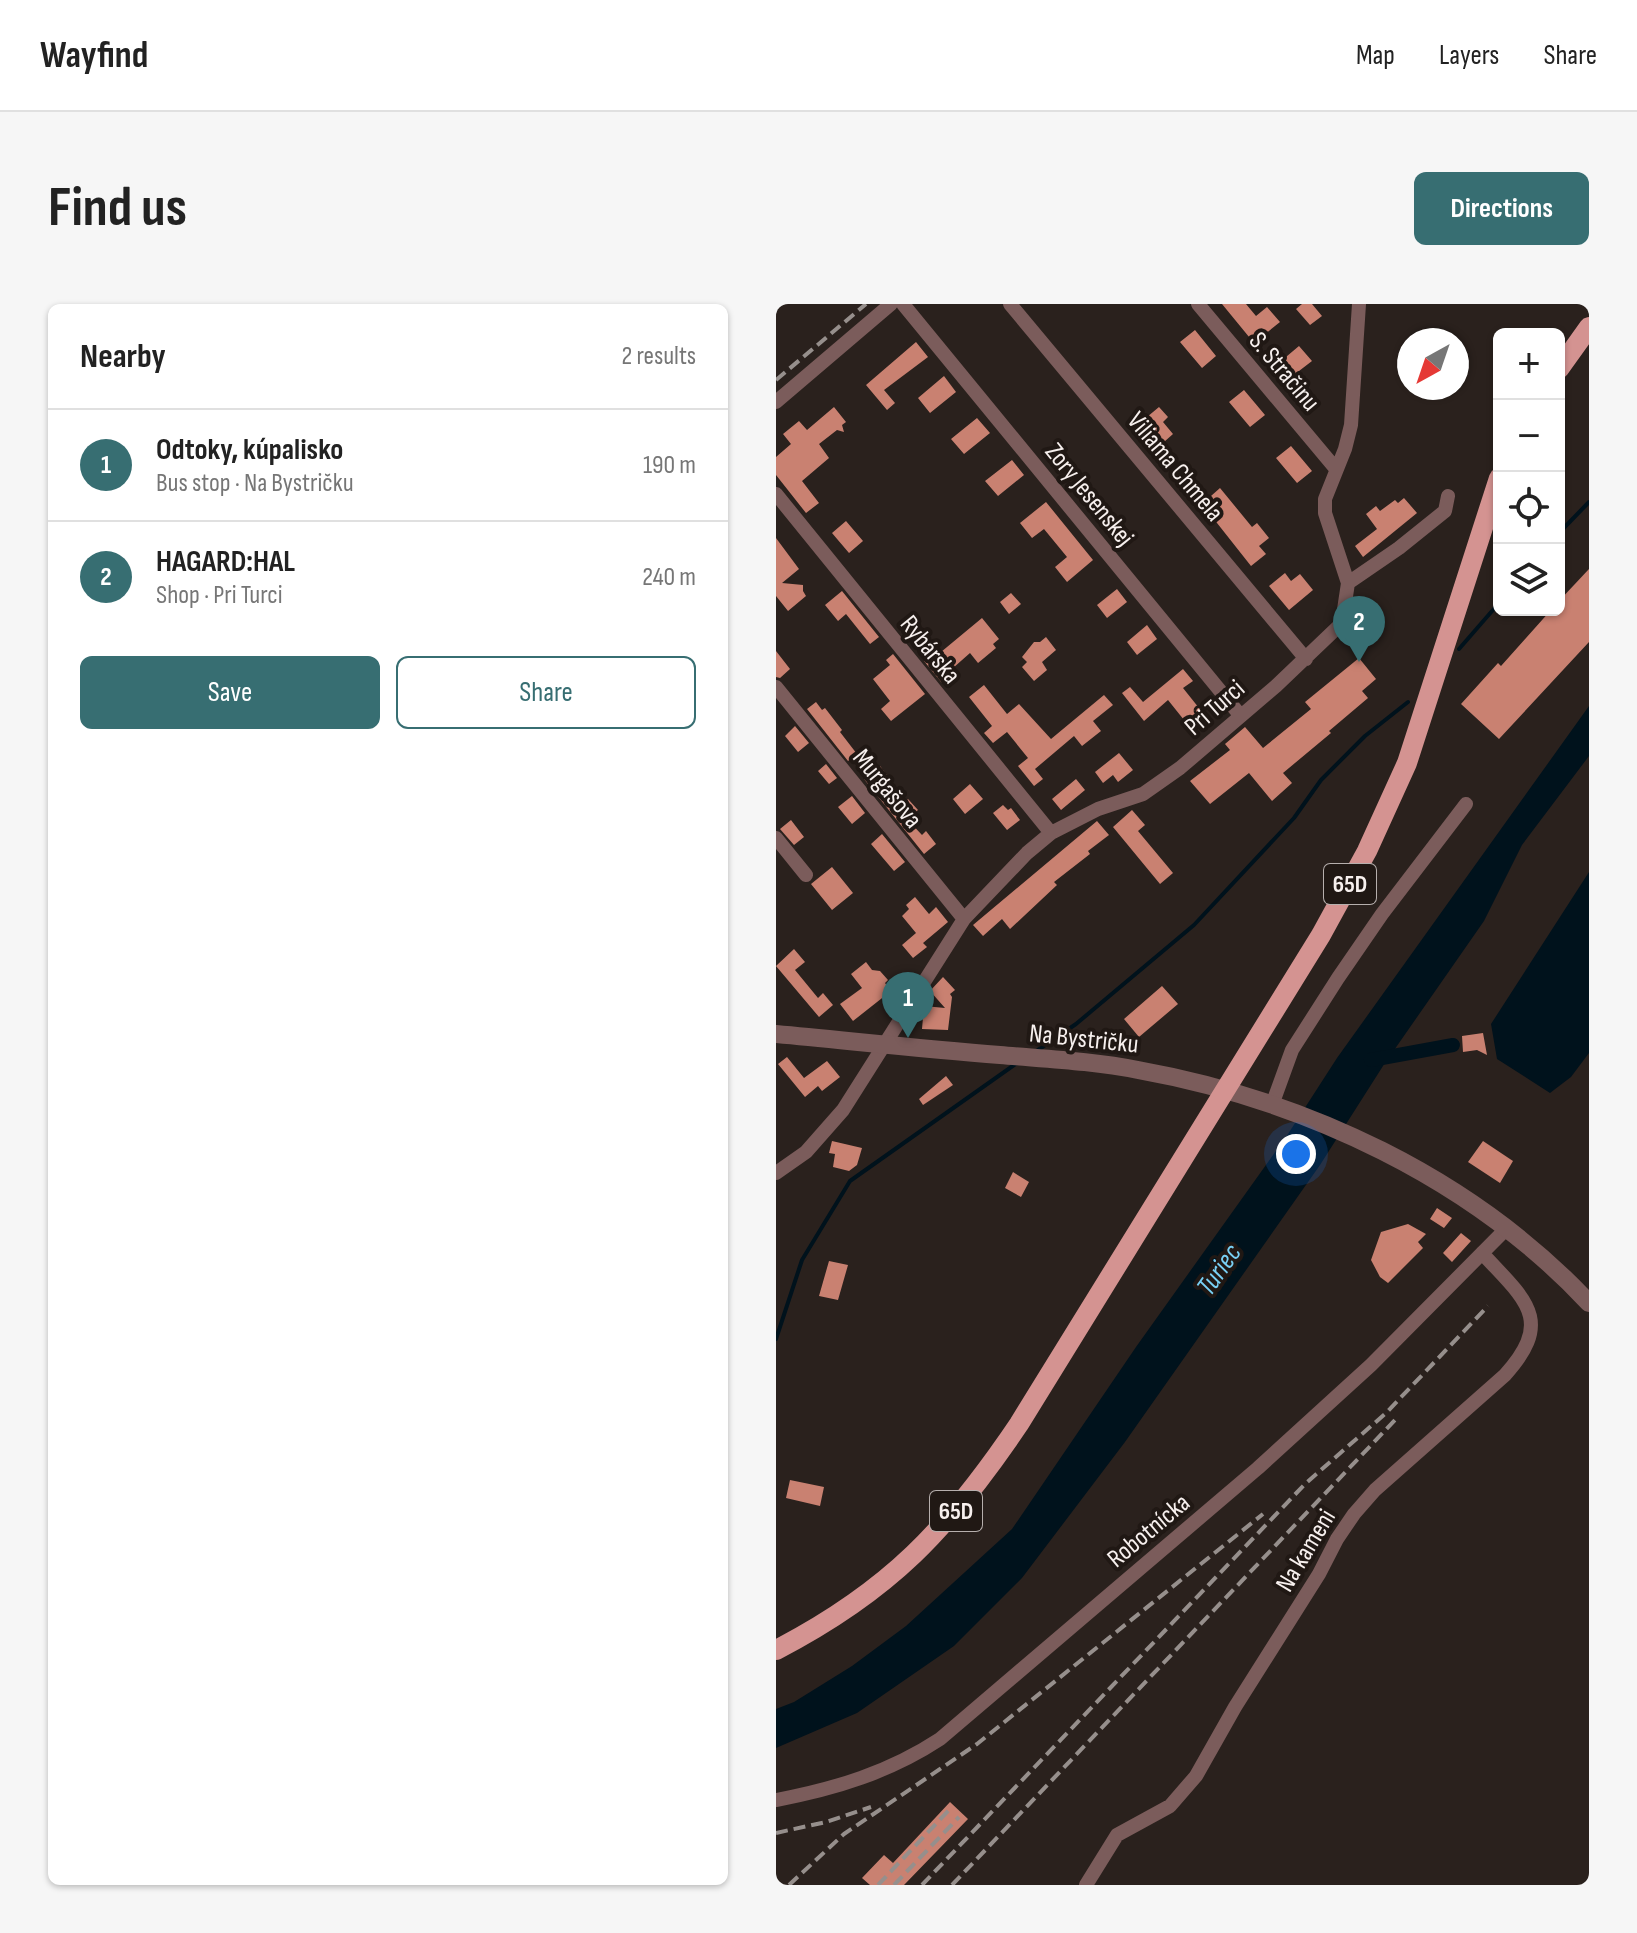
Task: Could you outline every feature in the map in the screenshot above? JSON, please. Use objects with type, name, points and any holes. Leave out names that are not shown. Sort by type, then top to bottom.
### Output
[{"type":"main road","points":[[1565,361],[1589,327]]},
{"type":"main road","name":"65D","points":[[776,1650],[846,1611],[913,1557],[958,1508],[1019,1424],[1321,935],[1386,814],[1421,721],[1493,495]]},
{"type":"street","points":[[776,402],[891,304]]},
{"type":"street","name":"Zory Jesenskej","points":[[903,304],[1240,715]]},
{"type":"street","name":"Viliama Chmela","points":[[1010,304],[1306,659]]},
{"type":"street","name":"S. Stračinu","points":[[1198,304],[1336,469]]},
{"type":"street","name":"Pri Turci","points":[[887,1044],[964,919],[1027,853],[1051,833],[1098,809],[1143,794],[1180,768],[1306,659],[1342,623],[1348,583],[1325,513],[1325,499],[1351,425],[1359,304]]},
{"type":"street","name":"Rybárska","points":[[776,494],[1051,833]]},
{"type":"street","points":[[1348,583],[1445,511],[1448,496]]},
{"type":"street","name":"Murgašova","points":[[776,687],[964,919]]},
{"type":"street","points":[[1278,1107],[1292,1050],[1382,914],[1466,804]]},
{"type":"street","points":[[776,838],[806,875]]},
{"type":"street","name":"Na Bystričku","points":[[776,1034],[1136,1069],[1278,1107],[1357,1138],[1449,1190],[1507,1228],[1554,1267],[1589,1303]]},
{"type":"street","points":[[776,1173],[818,1141],[843,1110],[887,1044]]},
{"type":"street","name":"Robotnícka","points":[[776,1800],[859,1780],[899,1764],[940,1739],[1258,1468],[1371,1365],[1507,1228]]},
{"type":"street","name":"Na kameni","points":[[1086,1885],[1117,1835],[1170,1806],[1196,1776],[1354,1514],[1375,1490],[1505,1375],[1524,1353],[1531,1329],[1527,1304],[1482,1253]]},
{"type":"water","name":"Turiec","points":[[1589,706],[1589,756],[1522,845],[1484,921],[1383,1066],[1320,1165],[1125,1442],[1022,1578],[954,1646],[857,1713],[776,1748],[776,1709],[794,1702],[852,1666],[906,1626],[1012,1529],[1136,1347],[1288,1134],[1337,1058]]},
{"type":"water","points":[[1589,872],[1589,1053],[1571,1077],[1550,1093],[1497,1059],[1491,1024]]},
{"type":"building","points":[[1222,304],[1246,304],[1256,316],[1267,307],[1280,322],[1254,343]]},
{"type":"building","points":[[1302,304],[1312,304],[1322,316],[1310,325],[1296,309]]},
{"type":"building","points":[[1195,330],[1216,356],[1202,368],[1180,342]]},
{"type":"building","points":[[916,342],[928,357],[884,390],[895,403],[887,410],[866,385]]},
{"type":"building","points":[[1299,346],[1312,361],[1286,381],[1274,367]]},
{"type":"building","points":[[944,376],[956,392],[930,413],[918,398]]},
{"type":"building","points":[[1244,390],[1265,415],[1250,427],[1229,402]]},
{"type":"building","points":[[834,407],[846,422],[842,425],[844,432],[837,430],[819,444],[829,458],[802,481],[819,503],[806,513],[776,475],[776,457],[791,444],[783,434],[799,421],[807,430]]},
{"type":"building","points":[[1159,407],[1168,417],[1163,422],[1173,434],[1155,450],[1135,427]]},
{"type":"building","points":[[977,418],[990,433],[964,454],[951,439]]},
{"type":"building","points":[[1291,446],[1312,471],[1297,483],[1276,458]]},
{"type":"building","points":[[1012,460],[1024,475],[998,496],[985,481]]},
{"type":"building","points":[[1220,488],[1252,527],[1257,523],[1269,538],[1259,546],[1266,554],[1251,566],[1202,504]]},
{"type":"building","points":[[1404,498],[1417,513],[1363,557],[1355,546],[1377,529],[1366,514],[1376,506],[1380,511],[1395,500],[1398,503]]},
{"type":"building","points":[[1046,502],[1093,560],[1067,582],[1055,567],[1067,557],[1044,529],[1032,538],[1020,523]]},
{"type":"building","points":[[846,521],[863,541],[849,553],[832,533]]},
{"type":"building","points":[[776,538],[799,569],[782,583],[803,585],[806,596],[788,611],[776,596]]},
{"type":"building","points":[[1589,569],[1589,642],[1499,739],[1461,704],[1498,663],[1501,666],[1546,616],[1565,616],[1565,595]]},
{"type":"building","points":[[1285,573],[1291,581],[1300,574],[1313,590],[1289,610],[1269,586]]},
{"type":"building","points":[[1117,589],[1127,602],[1107,618],[1097,605]]},
{"type":"building","points":[[842,591],[879,637],[870,644],[846,614],[838,621],[825,605]]},
{"type":"building","points":[[1011,593],[1021,604],[1009,614],[1000,602]]},
{"type":"building","points":[[982,618],[999,639],[993,644],[996,648],[978,663],[970,653],[942,683],[924,661],[938,649],[941,652]]},
{"type":"building","points":[[1147,625],[1157,639],[1137,655],[1127,642]]},
{"type":"building","points":[[1046,637],[1056,650],[1042,662],[1047,670],[1034,681],[1022,667],[1027,662],[1022,657],[1034,642]]},
{"type":"building","points":[[776,651],[790,669],[780,678],[776,677]]},
{"type":"building","points":[[893,654],[925,694],[891,721],[881,709],[890,701],[873,679],[890,665],[886,660]]},
{"type":"building","points":[[1359,658],[1376,679],[1362,691],[1368,698],[1283,773],[1292,783],[1272,801],[1249,773],[1210,804],[1190,781],[1230,750],[1225,744],[1245,727],[1263,748],[1311,709],[1305,702]]},
{"type":"building","points":[[1183,669],[1193,681],[1183,688],[1203,713],[1188,725],[1168,700],[1144,721],[1122,693],[1130,687],[1143,702]]},
{"type":"building","points":[[984,685],[1007,714],[1019,704],[1051,739],[1104,695],[1113,705],[1093,721],[1101,731],[1082,746],[1074,736],[1035,769],[1043,779],[1034,786],[1018,766],[1028,758],[1007,732],[993,743],[984,733],[992,726],[969,697]]},
{"type":"building","points":[[816,702],[822,710],[825,708],[857,754],[848,761],[807,709]]},
{"type":"building","points":[[795,726],[809,743],[798,752],[785,736]]},
{"type":"building","points":[[1119,753],[1133,770],[1118,782],[1113,775],[1103,783],[1095,772]]},
{"type":"building","points":[[826,764],[837,778],[829,784],[818,771]]},
{"type":"building","points":[[880,766],[904,802],[908,799],[918,810],[907,819],[922,835],[926,831],[936,844],[924,854],[864,779]]},
{"type":"building","points":[[1076,779],[1085,790],[1061,810],[1052,799]]},
{"type":"building","points":[[970,784],[983,799],[965,814],[953,799]]},
{"type":"building","points":[[852,796],[865,813],[852,824],[838,807]]},
{"type":"building","points":[[1003,805],[1008,810],[1011,808],[1020,820],[1007,830],[993,813]]},
{"type":"building","points":[[1132,810],[1145,825],[1138,831],[1173,873],[1160,884],[1113,827]]},
{"type":"building","points":[[791,820],[804,837],[794,845],[780,829]]},
{"type":"building","points":[[1097,821],[1109,835],[1054,882],[1057,885],[1010,929],[1002,919],[983,936],[973,925]]},
{"type":"building","points":[[882,834],[905,862],[894,871],[871,844]]},
{"type":"building","points":[[832,867],[853,893],[832,910],[811,884]]},
{"type":"building","points":[[915,897],[929,914],[936,907],[948,922],[923,943],[927,947],[913,958],[902,945],[916,933],[902,916],[909,909],[906,905]]},
{"type":"building","points":[[794,949],[805,962],[795,970],[818,998],[823,993],[833,1005],[819,1017],[776,966]]},
{"type":"building","points":[[866,962],[888,980],[885,983],[891,991],[853,1021],[840,1004],[862,988],[851,974]]},
{"type":"building","points":[[943,977],[955,990],[950,994],[948,1030],[922,1029],[924,1006],[945,1008],[930,991]]},
{"type":"building","points":[[1162,986],[1178,1004],[1139,1037],[1124,1019]]},
{"type":"building","points":[[1483,1033],[1487,1055],[1477,1050],[1463,1052],[1462,1036]]},
{"type":"building","points":[[787,1057],[804,1078],[827,1061],[840,1077],[822,1091],[818,1086],[805,1097],[778,1064]]},
{"type":"building","points":[[946,1076],[953,1085],[923,1105],[919,1099]]},
{"type":"building","points":[[832,1141],[862,1148],[857,1165],[849,1171],[833,1167],[835,1154],[829,1153]]},
{"type":"building","points":[[1483,1141],[1513,1161],[1500,1183],[1468,1162]]},
{"type":"building","points":[[1013,1172],[1029,1182],[1021,1197],[1005,1188]]},
{"type":"building","points":[[1437,1208],[1452,1218],[1444,1228],[1430,1219]]},
{"type":"building","points":[[1408,1224],[1426,1234],[1418,1242],[1423,1248],[1388,1283],[1380,1277],[1371,1260],[1381,1232]]},
{"type":"building","points":[[1461,1233],[1471,1241],[1452,1262],[1443,1253]]},
{"type":"building","points":[[829,1261],[848,1265],[838,1300],[819,1296]]},
{"type":"building","points":[[790,1480],[824,1487],[820,1506],[786,1498]]},
{"type":"building","points":[[950,1802],[968,1819],[904,1885],[870,1885],[862,1878],[884,1855],[893,1863]]},
{"type":"waterway","points":[[1565,527],[1589,502]]},
{"type":"waterway","points":[[1459,649],[1493,610]]},
{"type":"waterway","points":[[1035,1052],[1076,1024],[1194,925],[1294,818],[1321,780],[1365,736],[1408,702]]},
{"type":"waterway","points":[[1371,1060],[1453,1045]]},
{"type":"waterway","points":[[776,1339],[802,1260],[850,1181],[1017,1063]]},
{"type":"railway","points":[[776,380],[866,304]]},
{"type":"railway","points":[[922,1885],[1305,1484],[1386,1413],[1488,1306]]},
{"type":"railway","points":[[952,1885],[1396,1419]]},
{"type":"railway","points":[[789,1885],[844,1834],[977,1744],[1263,1514]]},
{"type":"railway","points":[[776,1833],[826,1822],[871,1807]]},
{"type":"railway","points":[[878,1885],[950,1809]]},
{"type":"railway","points":[[894,1885],[959,1817]]},
{"type":"place","name":"HAGARD:HAL","points":[[1359,662]]},
{"type":"place","name":"Odtoky, kúpalisko","points":[[908,1038]]}]
